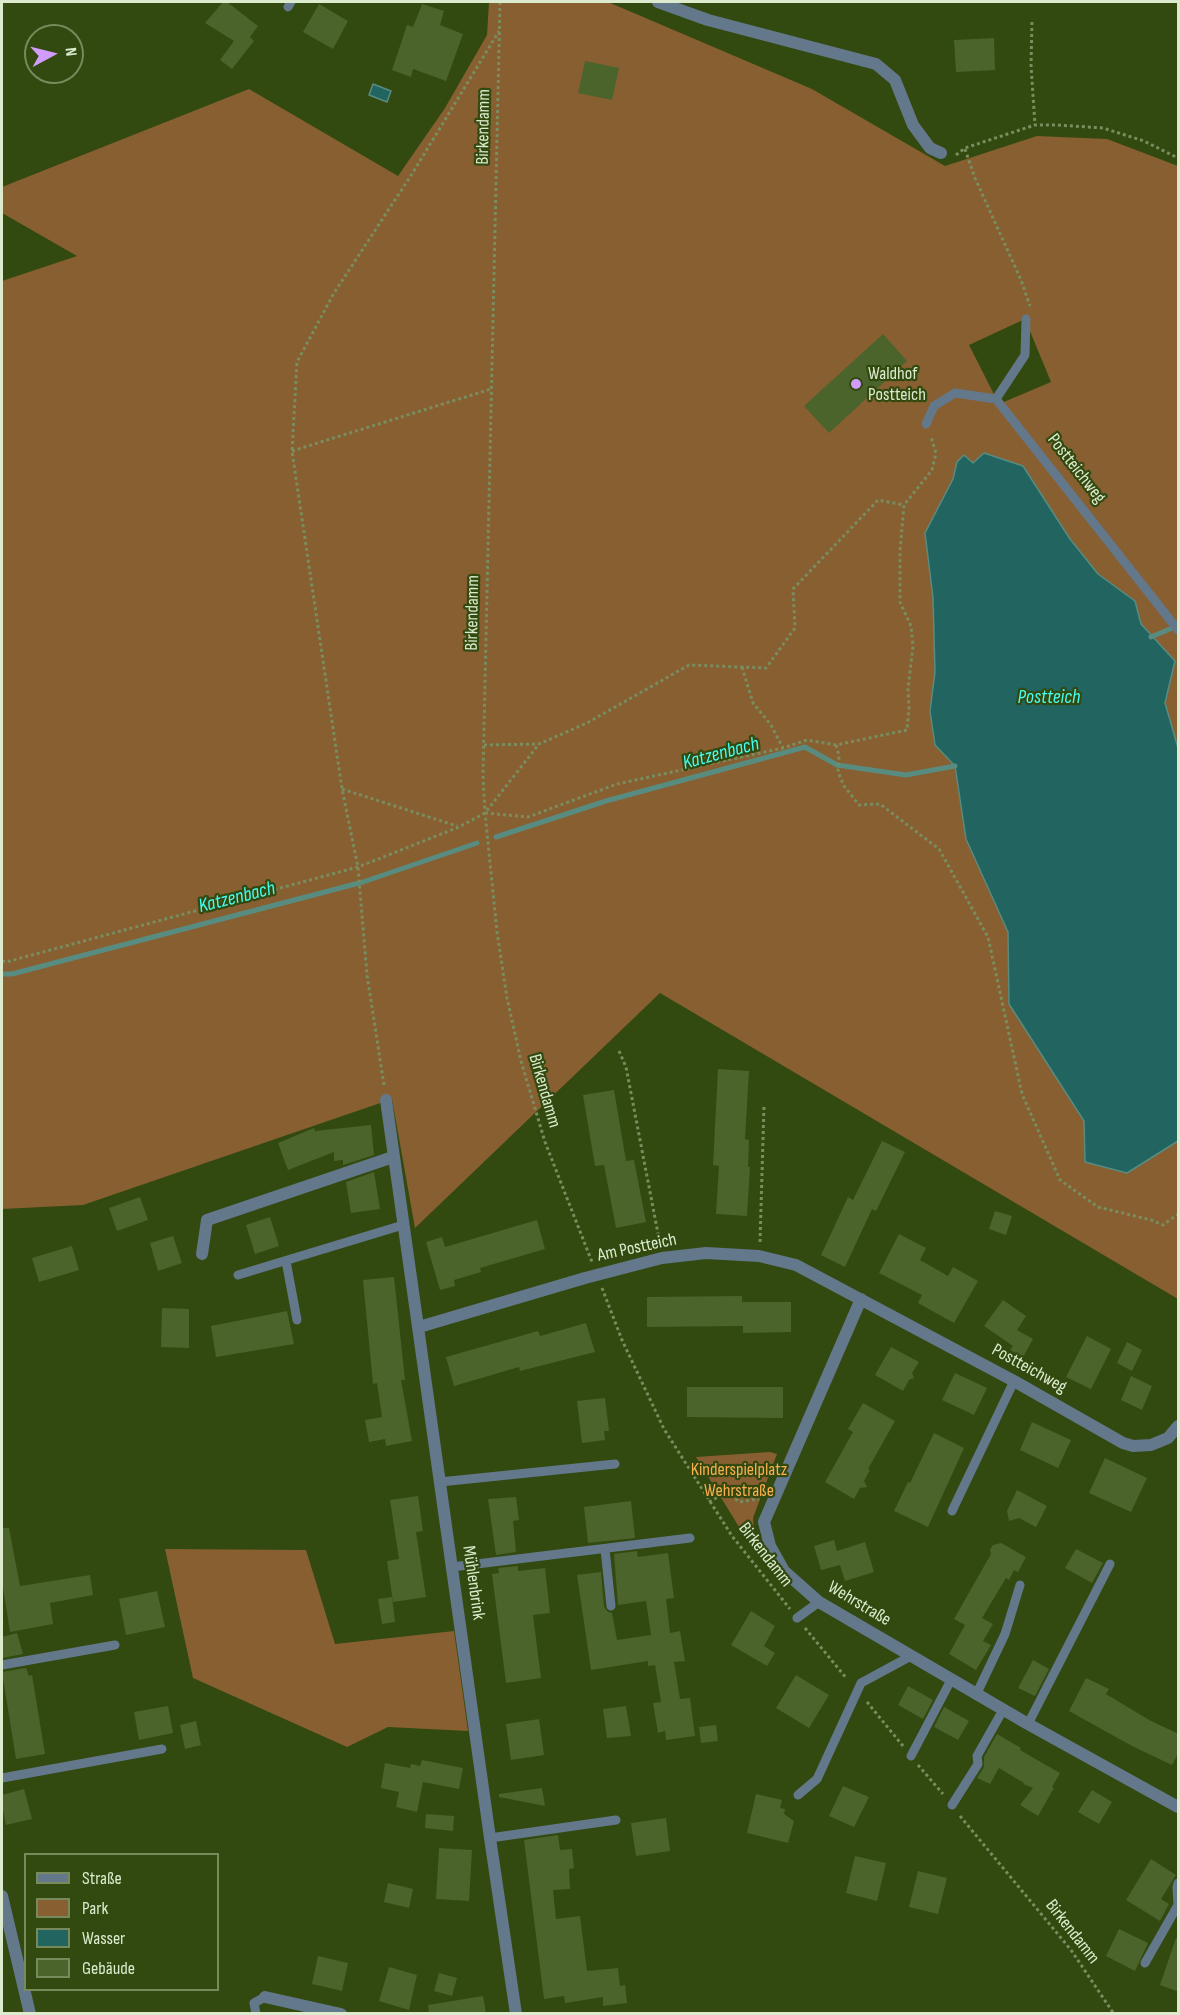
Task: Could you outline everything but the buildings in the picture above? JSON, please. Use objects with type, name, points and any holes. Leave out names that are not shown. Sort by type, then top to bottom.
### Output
[{"type":"street","points":[[658,2],[708,20],[876,64],[895,80],[913,125],[930,148],[941,153]]},
{"type":"street","name":"Mühlenbrink","points":[[386,1100],[516,2013]]},
{"type":"street","points":[[202,1254],[207,1220],[393,1157]]},
{"type":"street","name":"Am Postteich","points":[[419,1327],[662,1258],[706,1253],[759,1256],[796,1265],[861,1299]]},
{"type":"street","name":"Postteichweg","points":[[861,1299],[1124,1443],[1133,1446],[1151,1445],[1168,1438],[1179,1426]]},
{"type":"street","name":"Wehrstraße","points":[[861,1299],[764,1522],[770,1546],[784,1571],[819,1602],[976,1695],[1178,1804]]},
{"type":"street","points":[[2,1896],[24,1988]]},
{"type":"street","points":[[25,1991],[30,2013]]},
{"type":"street","points":[[265,1997],[341,2013]]},
{"type":"lane","points":[[926,424],[934,406],[955,393],[996,399],[1025,355],[1026,319]]},
{"type":"lane","name":"Postteichweg","points":[[996,399],[1177,628]]},
{"type":"lane","points":[[238,1275],[403,1224]]},
{"type":"lane","points":[[286,1261],[297,1320]]},
{"type":"lane","points":[[952,1511],[1014,1381]]},
{"type":"lane","points":[[441,1482],[615,1464]]},
{"type":"lane","points":[[452,1567],[690,1538]]},
{"type":"lane","points":[[605,1549],[611,1606]]},
{"type":"lane","points":[[1028,1724],[1110,1564]]},
{"type":"lane","points":[[976,1695],[1005,1634],[1020,1585]]},
{"type":"lane","points":[[797,1618],[819,1602]]},
{"type":"lane","points":[[2,1665],[115,1645]]},
{"type":"lane","points":[[798,1795],[817,1779],[861,1683],[911,1656]]},
{"type":"lane","points":[[911,1756],[951,1680]]},
{"type":"lane","points":[[952,1805],[978,1764],[976,1756],[1003,1710]]},
{"type":"lane","points":[[2,1778],[162,1749]]},
{"type":"lane","points":[[490,1838],[616,1820]]},
{"type":"lane","points":[[1145,1963],[1178,1905],[1176,1887],[1179,1883]]},
{"type":"lane","points":[[256,2013],[254,2003],[265,1997]]},
{"type":"path","name":"Birkendamm","points":[[500,2],[484,745],[485,813],[497,932],[507,998],[521,1061],[545,1142],[622,1340],[664,1429],[709,1502],[732,1536],[797,1618],[1071,1950],[1114,2013]]},
{"type":"path","points":[[1032,22],[1031,65],[1035,125]]},
{"type":"path","points":[[386,1100],[367,975],[358,867],[342,789],[292,451],[297,362],[334,293],[412,174],[500,29]]},
{"type":"path","points":[[941,153],[952,157],[965,148],[1035,125],[1103,128],[1144,141],[1179,158]]},
{"type":"path","points":[[965,148],[975,178],[1022,280],[1030,307],[1026,319]]},
{"type":"path","points":[[292,451],[491,388]]},
{"type":"path","points":[[485,813],[528,817],[617,783],[783,748],[807,740],[836,745],[907,730],[908,689],[914,646],[911,626],[900,602],[900,551],[904,505],[932,470],[936,453],[926,424]]},
{"type":"path","points":[[484,745],[539,744],[587,723],[689,665],[766,668],[795,628],[793,590],[878,500],[904,505]]},
{"type":"path","points":[[742,668],[753,703],[771,725],[783,748]]},
{"type":"path","points":[[2,961],[6,962],[358,867],[485,813],[539,744]]},
{"type":"path","points":[[836,745],[839,756],[838,772],[844,786],[859,805],[880,804],[939,849],[988,937],[1022,1094],[1060,1180],[1098,1207],[1152,1220],[1163,1225],[1179,1214]]},
{"type":"path","points":[[342,789],[459,826]]},
{"type":"path","points":[[619,1051],[626,1067],[662,1258]]},
{"type":"path","points":[[759,1256],[764,1106]]},
{"type":"path","points":[[709,1502],[719,1496],[730,1494],[739,1502],[760,1499]]},
{"type":"green space","points":[[489,2],[608,2],[812,89],[945,166],[1037,136],[1107,139],[1178,166],[1178,748],[1165,703],[1175,661],[1141,624],[1135,601],[1098,574],[1070,539],[1023,466],[973,463],[964,455],[957,462],[953,479],[925,533],[933,598],[935,672],[930,711],[935,745],[955,766],[966,839],[1008,932],[1009,1004],[1084,1121],[1127,1173],[1178,1141],[1178,1299],[660,993],[415,1228],[392,1099],[83,1205],[2,1209],[2,281],[77,256],[2,213],[2,187],[249,89],[398,176],[445,108],[487,35]],"holes":[[[1025,319],[1051,382],[999,404],[969,345]]]},
{"type":"green space","name":"Kinderspielplatz Wehrstraße","points":[[770,1452],[777,1454],[753,1518],[754,1529],[744,1535],[696,1457]]},
{"type":"green space","points":[[165,1549],[306,1550],[335,1644],[454,1631],[468,1731],[388,1727],[347,1747],[193,1678]]},
{"type":"water","points":[[373,84],[391,91],[387,102],[369,95]]},
{"type":"water","name":"Postteich","points":[[984,453],[1023,466],[1070,539],[1098,574],[1135,601],[1141,624],[1175,661],[1165,703],[1178,748],[1178,1141],[1127,1173],[1085,1162],[1084,1121],[1009,1004],[1008,932],[966,839],[955,766],[935,745],[930,711],[935,672],[933,598],[925,533],[953,479],[957,462],[964,455],[973,463]]},
{"type":"waterway","name":"Katzenbach","points":[[1151,637],[1177,626]]},
{"type":"waterway","name":"Katzenbach","points":[[496,837],[606,801],[805,747],[837,765],[906,775],[955,766]]},
{"type":"waterway","name":"Katzenbach","points":[[2,974],[12,974],[363,882],[477,843]]},
{"type":"place","name":"Waldhof Postteich","points":[[856,384]]}]
